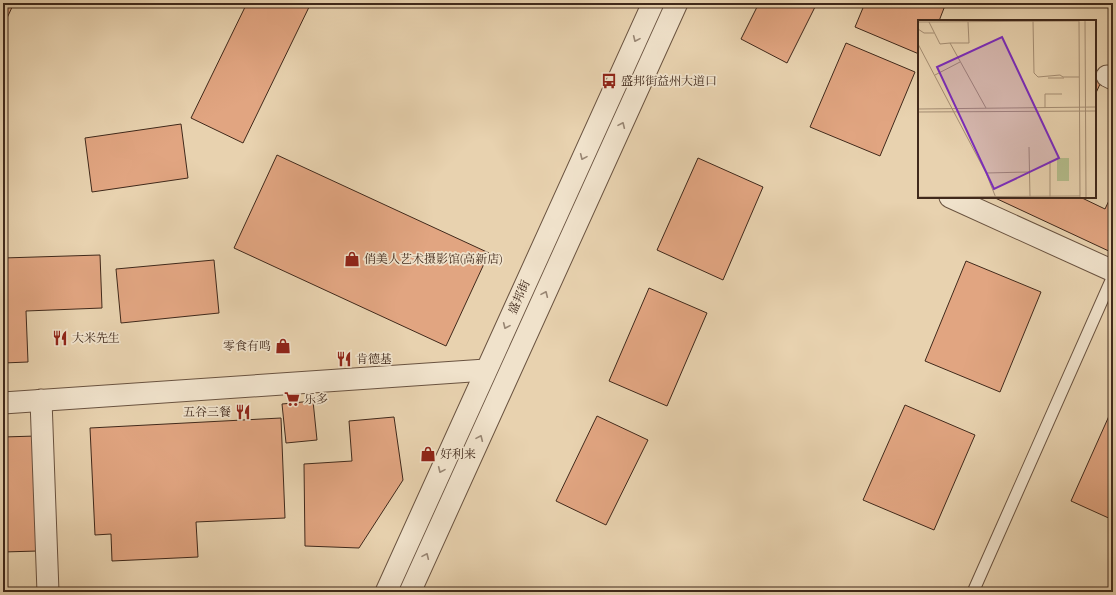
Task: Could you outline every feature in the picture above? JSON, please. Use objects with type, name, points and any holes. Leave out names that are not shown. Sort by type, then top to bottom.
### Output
[{"type":"street","name":"盛邦街","points":[[386,592],[653,3]]},
{"type":"street","name":"盛邦街","points":[[410,592],[677,3]]},
{"type":"street","points":[[952,198],[1113,271]]},
{"type":"street","points":[[3,403],[486,370]]},
{"type":"street","points":[[41,400],[48,592]]},
{"type":"lane","points":[[973,592],[1113,276]]},
{"type":"building","points":[[3,3],[14,3],[7,18],[3,15]]},
{"type":"building","points":[[247,3],[311,3],[243,143],[191,118]]},
{"type":"building","points":[[759,3],[817,3],[787,63],[741,39]]},
{"type":"building","points":[[865,3],[946,3],[939,20],[918,20],[918,54],[855,27]]},
{"type":"building","points":[[846,43],[915,72],[880,156],[810,127]]},
{"type":"building","points":[[1096,80],[1101,82],[1096,93]]},
{"type":"building","points":[[181,124],[188,178],[92,192],[85,138]]},
{"type":"building","points":[[277,155],[489,253],[446,346],[234,248]]},
{"type":"building","points":[[698,158],[763,187],[723,280],[657,250]]},
{"type":"building","points":[[1113,192],[1113,253],[995,198],[1082,198],[1105,209]]},
{"type":"building","points":[[100,255],[102,308],[26,311],[28,362],[3,363],[3,258]]},
{"type":"building","points":[[214,260],[219,313],[121,323],[116,269]]},
{"type":"building","points":[[966,261],[1041,292],[1000,392],[925,361]]},
{"type":"building","points":[[649,288],[707,313],[667,406],[609,381]]},
{"type":"building","points":[[313,401],[317,440],[286,443],[282,404]]},
{"type":"building","points":[[905,405],[975,435],[934,530],[863,500]]},
{"type":"building","points":[[1113,407],[1113,520],[1071,501]]},
{"type":"building","points":[[597,416],[648,440],[606,525],[556,501]]},
{"type":"building","points":[[394,417],[403,480],[359,548],[305,546],[304,464],[352,461],[349,421]]},
{"type":"building","points":[[281,418],[285,518],[196,522],[198,557],[112,561],[111,534],[95,535],[90,428]]},
{"type":"building","points":[[36,436],[38,551],[3,552],[3,437]]},
{"type":"place","name":"盛邦街益州大道口","points":[[609,81]]},
{"type":"place","name":"俏美人艺术摄影馆(高新店)","points":[[352,259]]},
{"type":"place","name":"大米先生","points":[[60,338]]},
{"type":"place","name":"零食有鸣","points":[[283,346]]},
{"type":"place","name":"肯德基","points":[[344,359]]},
{"type":"place","name":"乐多","points":[[292,399]]},
{"type":"place","name":"五谷三餐","points":[[243,412]]},
{"type":"place","name":"好利来","points":[[428,454]]}]
